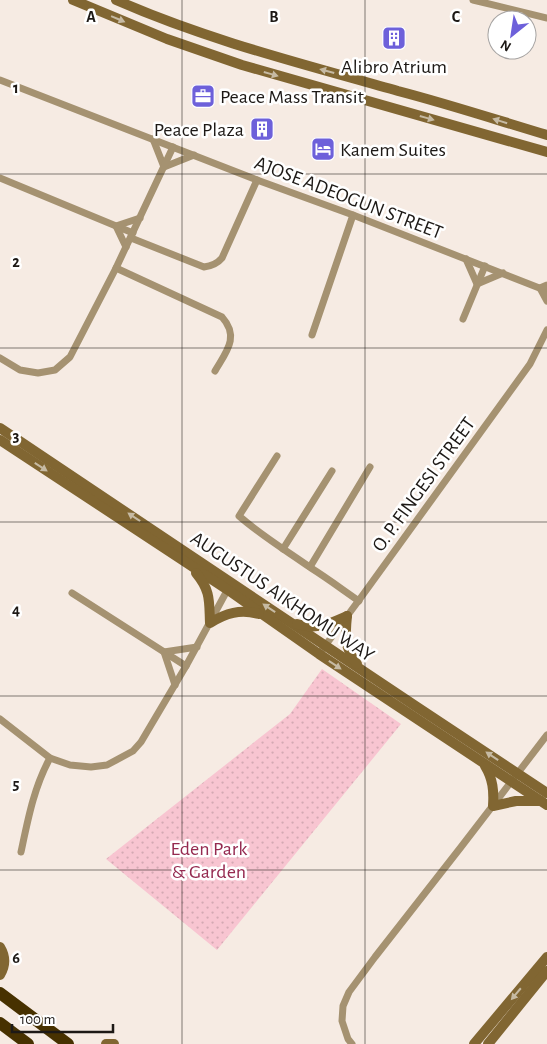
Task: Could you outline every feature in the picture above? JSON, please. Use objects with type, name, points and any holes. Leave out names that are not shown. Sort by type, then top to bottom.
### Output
[{"type":"highway","points":[[0,993],[68,1044]]},
{"type":"highway","points":[[0,1023],[28,1044]]},
{"type":"street","points":[[73,0],[167,39],[242,65],[547,152]]},
{"type":"street","points":[[116,0],[183,27],[254,50],[547,135]]},
{"type":"street","points":[[473,0],[547,18]]},
{"type":"street","name":"AJOSE ADEOGUN STREET","points":[[0,80],[257,180],[545,288]]},
{"type":"street","points":[[153,140],[164,167]]},
{"type":"street","points":[[0,358],[20,370],[38,373],[56,370],[70,356],[116,268],[173,147]]},
{"type":"street","points":[[164,167],[194,155]]},
{"type":"street","points":[[0,178],[116,226],[204,267],[217,264],[222,258],[257,180]]},
{"type":"street","points":[[312,335],[354,215]]},
{"type":"street","points":[[116,226],[140,218]]},
{"type":"street","points":[[116,226],[126,247]]},
{"type":"street","points":[[466,259],[477,284]]},
{"type":"street","points":[[463,318],[485,266]]},
{"type":"street","points":[[116,268],[222,317],[229,328],[231,340],[215,371]]},
{"type":"street","points":[[477,284],[503,273]]},
{"type":"street","points":[[545,288],[547,301]]},
{"type":"street","name":"O. P. FINGESI STREET","points":[[322,650],[530,364],[547,330]]},
{"type":"street","name":"AUGUSTUS AIKHOMU WAY","points":[[0,428],[230,586],[262,614],[322,650],[361,670],[545,800]]},
{"type":"street","name":"AUGUSTUS AIKHOMU WAY","points":[[0,440],[188,564],[230,586],[290,622],[322,650],[484,764],[515,778]]},
{"type":"street","points":[[277,456],[239,516],[359,601]]},
{"type":"street","points":[[310,567],[370,467]]},
{"type":"street","points":[[283,549],[332,471]]},
{"type":"street","points":[[188,564],[206,587],[210,623]]},
{"type":"street","points":[[0,719],[50,758],[70,765],[91,767],[107,765],[123,757],[133,751],[141,742],[230,586]]},
{"type":"street","points":[[72,593],[186,666]]},
{"type":"street","points":[[210,623],[235,612],[249,611],[262,614]]},
{"type":"street","points":[[290,622],[314,627],[329,624],[346,616],[346,645],[361,670]]},
{"type":"street","points":[[164,652],[197,646]]},
{"type":"street","points":[[164,652],[175,685]]},
{"type":"street","points":[[352,1044],[348,1039],[342,1021],[343,1006],[349,992],[547,735]]},
{"type":"street","points":[[21,852],[37,786],[50,758]]},
{"type":"street","points":[[484,764],[491,778],[494,793],[493,806]]},
{"type":"street","points":[[493,806],[516,801],[545,800]]},
{"type":"street","points":[[0,947],[5,962],[0,975]]},
{"type":"street","points":[[474,1044],[547,957]]},
{"type":"street","points":[[488,1044],[547,971]]},
{"type":"street","points":[[106,1044],[114,1044]]},
{"type":"green space","name":"Eden Park & Garden","points":[[322,669],[401,724],[217,950],[106,859],[290,714]]},
{"type":"place","name":"Alibro Atrium","points":[[394,38]]},
{"type":"place","name":"Peace Mass Transit","points":[[203,96]]},
{"type":"place","name":"Peace Plaza","points":[[262,129]]},
{"type":"place","name":"Kanem Suites","points":[[323,149]]}]
